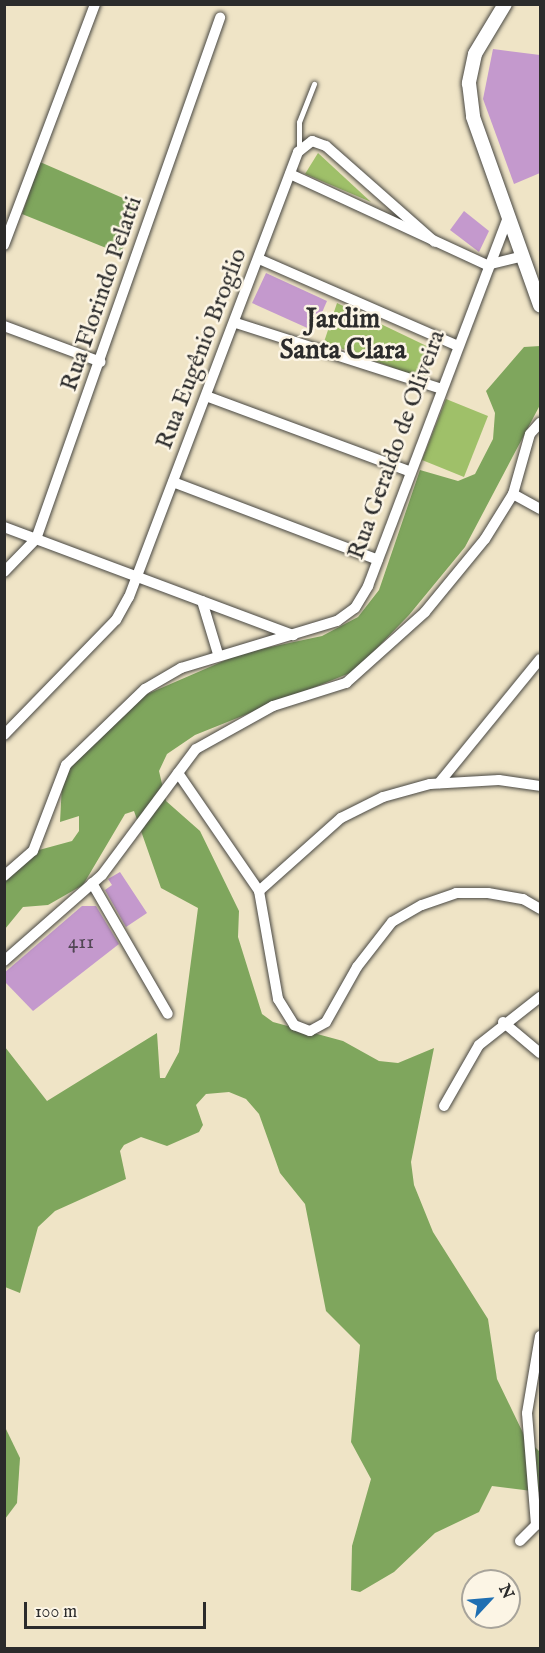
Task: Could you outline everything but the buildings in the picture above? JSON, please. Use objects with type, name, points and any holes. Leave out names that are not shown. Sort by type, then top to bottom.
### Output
[{"type":"street","points":[[4,245],[95,4]]},
{"type":"street","points":[[506,4],[475,54],[469,83],[481,150],[540,305]]},
{"type":"street","name":"Rua Florindo Pelatti","points":[[4,572],[36,539],[101,362],[220,18]]},
{"type":"street","points":[[299,150],[312,141],[341,158],[435,242]]},
{"type":"street","name":"Rua Eugênio Broglio","points":[[4,735],[116,620],[137,577],[236,323],[299,150]]},
{"type":"street","points":[[290,174],[487,265],[520,257]]},
{"type":"street","name":"Rua Geraldo de Oliveira","points":[[5,874],[33,851],[73,757],[145,689],[218,654],[337,621],[355,608],[378,560],[456,345],[507,220]]},
{"type":"street","points":[[260,259],[456,345]]},
{"type":"street","points":[[236,323],[440,388]]},
{"type":"street","points":[[4,326],[101,362]]},
{"type":"street","points":[[206,396],[409,471]]},
{"type":"street","points":[[4,961],[92,883],[196,749],[222,730],[273,706],[346,683],[372,664],[455,575],[513,495],[530,434],[540,423]]},
{"type":"street","points":[[173,482],[378,560]]},
{"type":"street","points":[[513,495],[540,509]]},
{"type":"street","points":[[4,527],[293,635]]},
{"type":"street","points":[[202,601],[218,654]]},
{"type":"street","points":[[439,783],[540,658]]},
{"type":"street","points":[[178,774],[259,891],[278,999],[294,1025],[310,1031],[326,1022],[357,967],[392,922],[422,905],[456,893],[488,893],[523,899],[540,909]]},
{"type":"street","points":[[259,891],[341,818],[383,797],[439,783],[499,780],[540,786]]},
{"type":"street","points":[[92,883],[168,1014]]},
{"type":"street","points":[[444,1106],[478,1045],[503,1022],[540,997]]},
{"type":"street","points":[[503,1022],[540,1053]]},
{"type":"street","points":[[520,1541],[536,1525],[527,1413],[540,1336]]},
{"type":"lane","points":[[299,150],[299,122],[314,84]]},
{"type":"green space","points":[[318,153],[371,202],[305,174]]},
{"type":"green space","points":[[40,162],[139,205],[121,254],[22,214]]},
{"type":"green space","points":[[337,303],[435,350],[428,376],[418,377],[324,342]]},
{"type":"green space","points":[[540,346],[540,405],[465,547],[409,615],[355,671],[195,735],[167,754],[159,771],[166,801],[200,831],[239,911],[238,937],[262,1014],[273,1022],[343,1041],[379,1061],[398,1063],[434,1048],[411,1162],[414,1185],[433,1232],[488,1319],[497,1379],[525,1437],[540,1452],[540,1492],[492,1486],[479,1512],[435,1533],[394,1572],[360,1592],[351,1590],[352,1546],[371,1479],[351,1442],[360,1345],[326,1311],[305,1204],[280,1173],[259,1114],[246,1099],[229,1092],[206,1094],[196,1105],[203,1125],[199,1132],[167,1146],[141,1137],[124,1145],[120,1151],[126,1179],[55,1211],[38,1227],[20,1293],[5,1287],[5,1047],[47,1101],[157,1033],[160,1078],[165,1078],[179,1052],[198,908],[161,888],[134,811],[125,814],[83,885],[48,905],[23,907],[5,929],[5,876],[39,850],[72,841],[79,831],[79,816],[60,822],[62,784],[69,768],[145,695],[242,653],[322,636],[358,617],[379,590],[420,470],[458,481],[475,474],[493,439],[495,413],[486,391],[524,347]]},
{"type":"green space","points":[[446,399],[488,416],[464,477],[422,460]]},
{"type":"green space","points":[[4,1425],[20,1458],[17,1503],[5,1519]]},
{"type":"district","name":"Jardim Santa Clara","points":[[343,336]]}]
